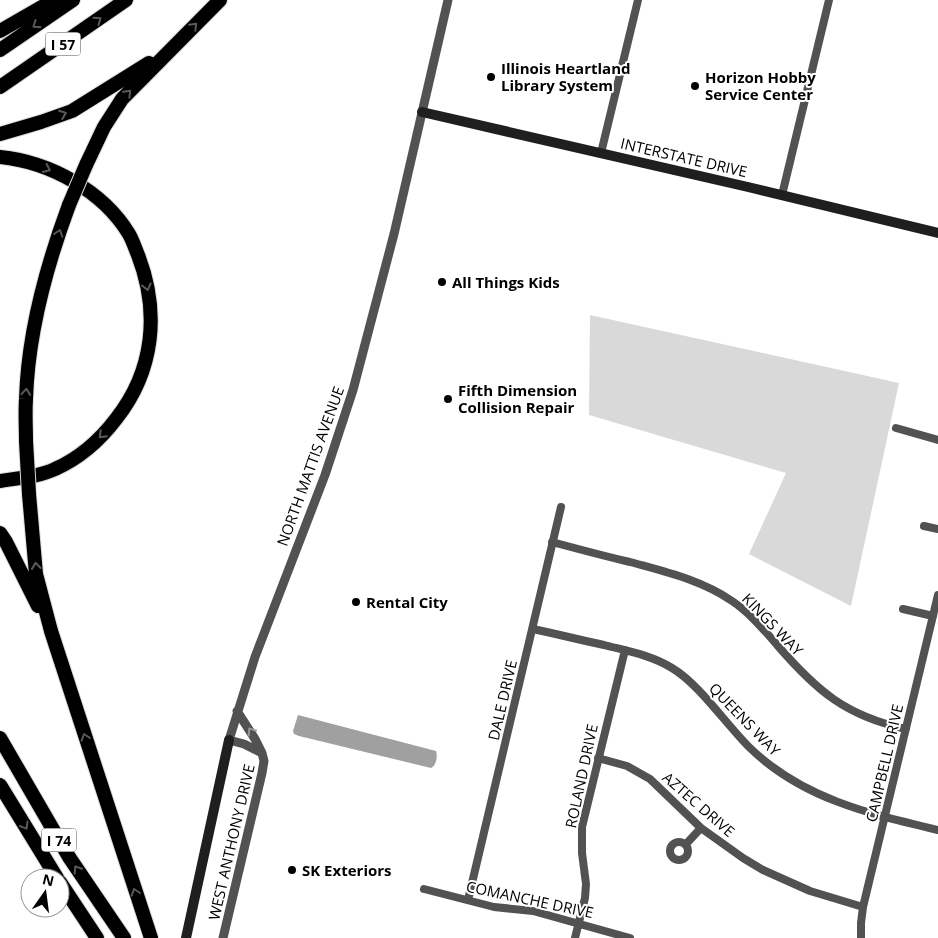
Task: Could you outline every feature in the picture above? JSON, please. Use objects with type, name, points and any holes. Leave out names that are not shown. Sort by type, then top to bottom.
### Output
[{"type":"highway","points":[[0,31],[54,0]]},
{"type":"highway","name":"I 57","points":[[0,50],[73,0]]},
{"type":"highway","name":"I 57","points":[[0,87],[126,0]]},
{"type":"highway","points":[[151,938],[51,631],[36,574],[29,494],[26,398],[31,347],[43,288],[58,234],[68,205],[104,127],[122,99],[220,0]]},
{"type":"highway","points":[[0,134],[72,111],[169,51]]},
{"type":"highway","points":[[0,158],[40,165],[78,184],[109,208],[129,235],[142,266],[151,302],[152,337],[142,374],[128,404],[104,434],[78,456],[54,470],[28,477],[0,481]]},
{"type":"highway","points":[[0,533],[51,631]]},
{"type":"highway","name":"I 74","points":[[0,738],[54,832],[124,938]]},
{"type":"highway","name":"I 74","points":[[0,785],[51,868]]},
{"type":"highway","points":[[70,897],[97,938]]},
{"type":"main road","name":"INTERSTATE DRIVE","points":[[422,112],[938,233]]},
{"type":"main road","name":"NORTH MATTIS AVENUE","points":[[186,938],[229,740]]},
{"type":"street","name":"NORTH MATTIS AVENUE","points":[[229,740],[237,711],[275,601],[325,475],[354,390],[392,240],[448,0]]},
{"type":"street","points":[[601,153],[638,0]]},
{"type":"street","points":[[782,195],[829,0]]},
{"type":"street","points":[[896,428],[938,440]]},
{"type":"street","name":"DALE DRIVE","points":[[468,900],[561,507]]},
{"type":"street","points":[[924,526],[938,530]]},
{"type":"street","name":"KINGS WAY","points":[[552,542],[676,574],[716,591],[743,609],[801,672],[829,697],[860,715],[906,729]]},
{"type":"street","name":"CAMPBELL DRIVE","points":[[861,938],[863,907],[938,595]]},
{"type":"street","points":[[903,609],[933,616]]},
{"type":"street","name":"QUEENS WAY","points":[[533,629],[624,650],[660,661],[681,674],[750,748],[782,774],[800,785],[838,803],[938,830]]},
{"type":"street","name":"ROLAND DRIVE","points":[[575,938],[586,884],[582,853],[582,827],[624,650]]},
{"type":"street","name":"WEST ANTHONY DRIVE","points":[[223,938],[264,761],[255,739],[237,711]]},
{"type":"street","name":"WEST ANTHONY DRIVE","points":[[229,740],[244,744],[262,753]]},
{"type":"street","name":"AZTEC DRIVE","points":[[598,758],[626,766],[650,779],[701,828],[743,858],[784,880],[818,894],[863,907]]},
{"type":"street","points":[[686,844],[701,828]]},
{"type":"street","name":"COMANCHE DRIVE","points":[[424,889],[494,907],[533,911],[630,938]]},
{"type":"shaded area","points":[[590,315],[899,383],[851,606],[749,554],[786,473],[589,415]]},
{"type":"shaded area","points":[[298,715],[436,751],[435,763],[431,768],[299,736],[294,734],[293,731]]},
{"type":"place","name":"Illinois Heartland Library System","points":[[491,77]]},
{"type":"place","name":"Horizon Hobby Service Center","points":[[695,86]]},
{"type":"place","name":"All Things Kids","points":[[442,282]]},
{"type":"place","name":"Fifth Dimension Collision Repair","points":[[448,399]]},
{"type":"place","name":"Rental City","points":[[356,602]]},
{"type":"place","name":"SK Exteriors","points":[[292,870]]}]
